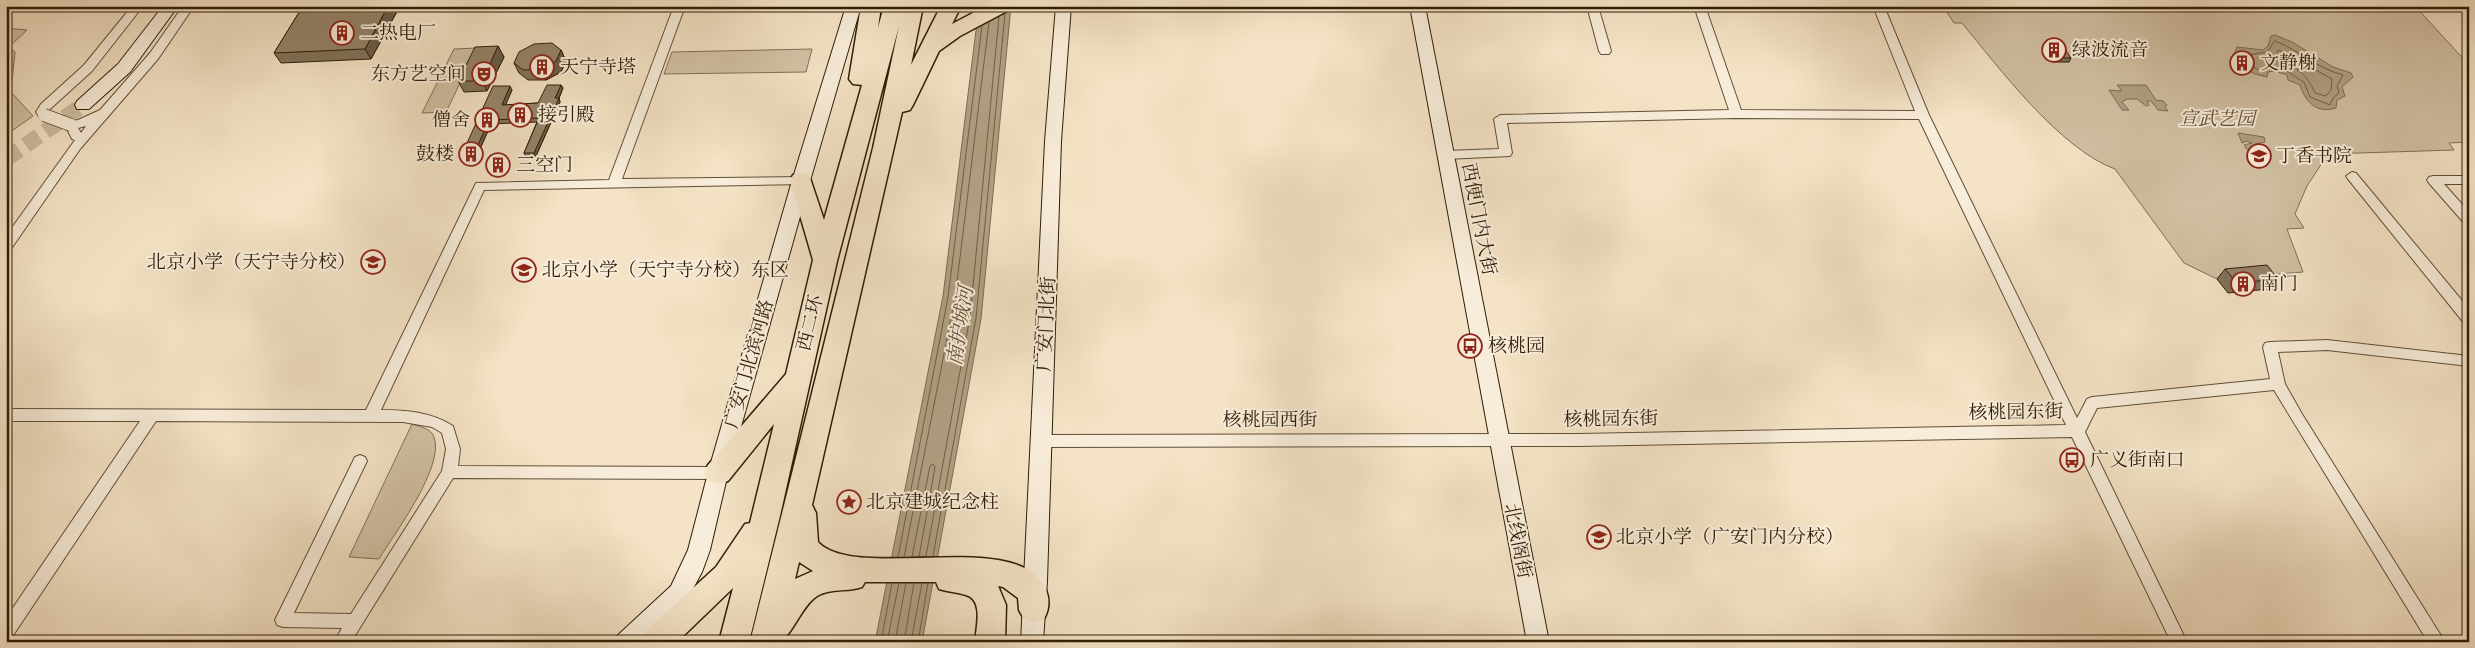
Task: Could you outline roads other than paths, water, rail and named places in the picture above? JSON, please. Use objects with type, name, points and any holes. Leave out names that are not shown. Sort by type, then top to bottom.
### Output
[{"type":"highway","points":[[854,149],[871,6]]},
{"type":"highway","name":"西二环","points":[[734,642],[766,516],[796,378],[825,261],[894,6]]},
{"type":"highway","name":"西二环","points":[[765,642],[804,473],[884,148],[913,6]]},
{"type":"highway","points":[[884,148],[907,93],[950,6]]},
{"type":"highway","points":[[931,47],[953,32],[1002,6]]},
{"type":"highway","points":[[801,181],[825,261]]},
{"type":"highway","points":[[718,473],[796,378]]},
{"type":"highway","points":[[804,473],[801,525],[803,545],[816,559],[826,565],[864,573]]},
{"type":"highway","points":[[656,642],[726,576],[766,516]]},
{"type":"highway","points":[[770,642],[796,593],[813,582],[864,573],[1008,575],[1021,582],[1032,592],[1034,610]]},
{"type":"highway","points":[[975,574],[992,601],[990,642]]},
{"type":"highway","points":[[975,574],[994,579],[1000,589],[1004,601],[1000,642]]},
{"type":"street","points":[[108,110],[81,124],[71,125],[44,115],[42,112],[45,107],[88,68],[138,6]]},
{"type":"street","points":[[77,103],[117,58],[156,6]]},
{"type":"street","points":[[77,103],[124,68],[171,6]]},
{"type":"street","points":[[6,246],[76,146],[154,56],[189,6]]},
{"type":"street","points":[[614,183],[680,6]]},
{"type":"street","name":"广安门北滨河路","points":[[626,642],[679,593],[691,572],[699,550],[718,473],[801,181],[854,6]]},
{"type":"street","name":"广安门北街","points":[[1032,642],[1054,142],[1064,6]]},
{"type":"street","name":"西便门内大街","points":[[1417,6],[1498,439]]},
{"type":"street","points":[[1592,6],[1605,51]]},
{"type":"street","points":[[1699,6],[1736,114]]},
{"type":"street","points":[[1878,6],[1923,115],[2178,642]]},
{"type":"street","points":[[1445,155],[1506,153],[1500,119],[1736,114],[1923,115]]},
{"type":"street","points":[[71,125],[76,132],[76,146]]},
{"type":"street","points":[[2352,176],[2469,319]]},
{"type":"street","points":[[2469,180],[2433,180],[2469,220]]},
{"type":"street","points":[[371,415],[480,186],[801,181]]},
{"type":"street","points":[[2437,642],[2296,418],[2278,384],[2270,347],[2327,345],[2469,360]]},
{"type":"street","name":"核桃园东街","points":[[1498,439],[2078,432],[2092,403],[2278,384]]},
{"type":"street","points":[[6,632],[152,414]]},
{"type":"street","points":[[6,415],[403,416],[435,422],[448,430],[453,449],[449,472],[342,642]]},
{"type":"street","name":"核桃园西街","points":[[1041,441],[1498,439]]},
{"type":"street","name":"北线阁街","points":[[1498,439],[1538,642]]},
{"type":"street","points":[[355,621],[283,620],[360,461]]},
{"type":"street","points":[[449,472],[718,473]]},
{"type":"water","name":"南护城河","points":[[979,6],[1011,6],[981,319],[922,642],[875,642],[943,296]]},
{"type":"water","points":[[2275,35],[2292,42],[2333,67],[2351,73],[2353,77],[2342,87],[2345,96],[2337,100],[2336,108],[2323,109],[2313,105],[2305,97],[2300,85],[2288,80],[2287,75],[2275,71],[2268,72],[2267,77],[2242,68],[2241,64],[2246,64],[2241,58],[2234,55],[2237,47],[2263,50],[2268,46],[2271,36]]},
{"type":"water","points":[[2117,85],[2146,85],[2156,100],[2163,101],[2167,105],[2165,107],[2168,111],[2158,110],[2151,101],[2147,101],[2149,105],[2146,106],[2137,99],[2127,99],[2122,102],[2129,110],[2122,110],[2109,90],[2122,91]]},
{"type":"water","points":[[2238,133],[2264,137],[2265,142],[2255,144],[2259,148],[2262,147],[2270,157],[2250,154],[2244,145],[2252,143],[2247,141],[2242,143]]},
{"type":"tunnel","points":[[6,159],[83,105]]},
{"type":"place","name":"二热电厂","points":[[342,33]]},
{"type":"place","name":"绿波流音","points":[[2054,50]]},
{"type":"place","name":"文静榭","points":[[2242,63]]},
{"type":"place","name":"天宁寺塔","points":[[542,67]]},
{"type":"place","name":"东方艺空间","points":[[484,74]]},
{"type":"place","name":"接引殿","points":[[520,115]]},
{"type":"place","name":"僧舍","points":[[487,120]]},
{"type":"place","name":"鼓楼","points":[[471,154]]},
{"type":"place","name":"丁香书院","points":[[2259,156]]},
{"type":"place","name":"三空门","points":[[498,165]]},
{"type":"place","name":"北京小学（天宁寺分校）","points":[[373,262]]},
{"type":"place","name":"北京小学（天宁寺分校）东区","points":[[524,270]]},
{"type":"place","name":"南门","points":[[2243,284]]},
{"type":"place","name":"核桃园","points":[[1470,346]]},
{"type":"place","name":"广义街南口","points":[[2072,460]]},
{"type":"place","name":"北京建城纪念柱","points":[[849,502]]},
{"type":"place","name":"北京小学（广安门内分校）","points":[[1599,537]]},
{"type":"park label","name":"宣武艺园","points":[[2217,119]]}]
